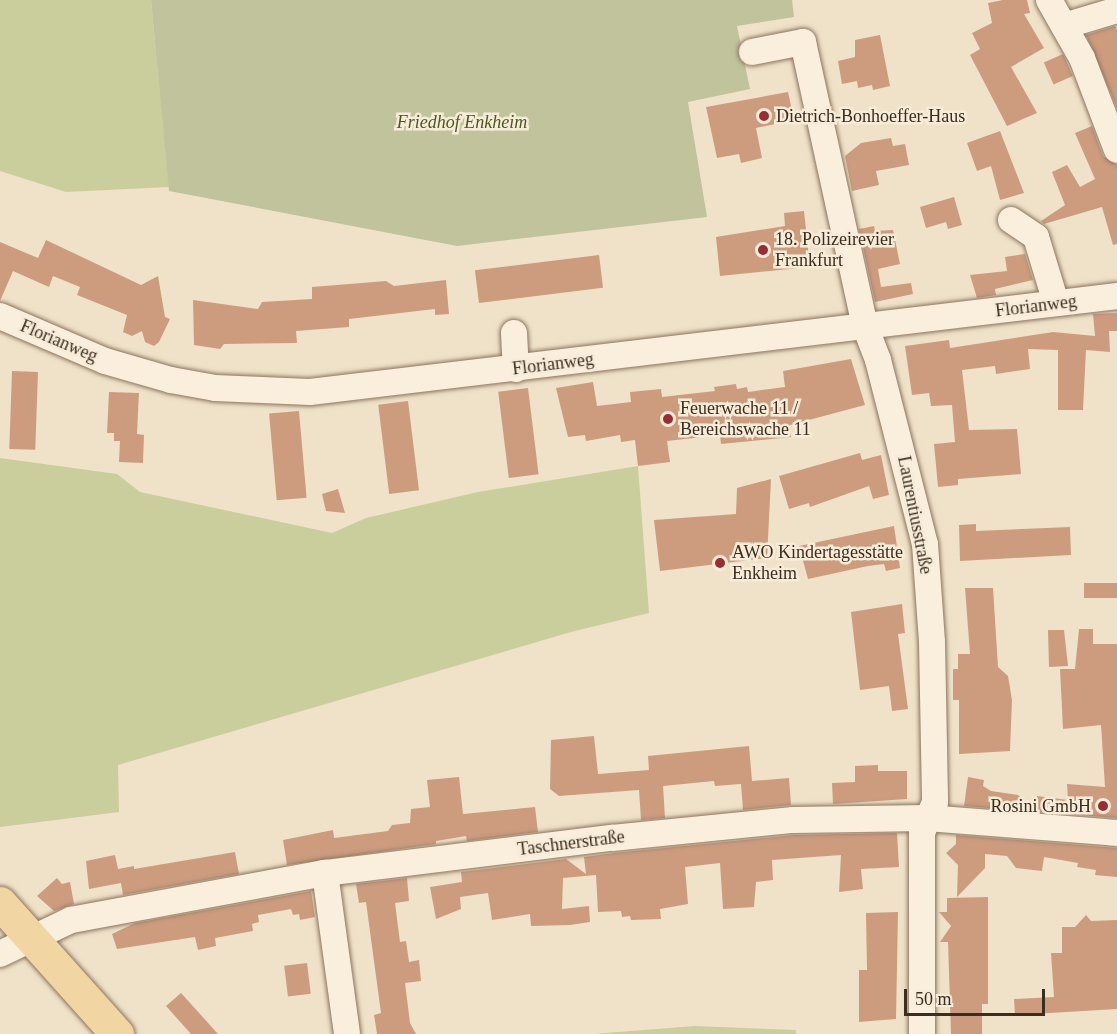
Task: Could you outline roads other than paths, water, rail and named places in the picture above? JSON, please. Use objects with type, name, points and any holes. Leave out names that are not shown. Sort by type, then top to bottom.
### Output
[{"type":"main road","points":[[0,903],[117,1034]]},
{"type":"street","points":[[1048,0],[1082,57],[1117,150]]},
{"type":"street","points":[[1065,26],[1117,10]]},
{"type":"street","name":"Laurentiusstraße","points":[[752,52],[803,42],[865,326],[881,370],[925,544],[932,642],[935,802],[922,832],[922,1034]]},
{"type":"street","points":[[1011,220],[1036,237],[1056,303]]},
{"type":"street","name":"Florianweg","points":[[0,316],[105,361],[215,388],[272,392],[339,390],[1117,296]]},
{"type":"street","points":[[514,333],[516,369]]},
{"type":"street","name":"Taschnerstraße","points":[[0,954],[71,921],[325,873],[793,820],[927,818],[1117,833]]},
{"type":"street","points":[[325,873],[347,1034]]},
{"type":"place","name":"Dietrich-Bonhoeffer-Haus","points":[[764,116]]},
{"type":"place","name":"18. Polizeirevier Frankfurt","points":[[763,250]]},
{"type":"place","name":"Feuerwache 11 / Bereichswache 11","points":[[668,419]]},
{"type":"place","name":"AWO Kindertagesstätte Enkheim","points":[[720,563]]},
{"type":"place","name":"Rosini GmbH","points":[[1103,806]]},
{"type":"park label","name":"Friedhof Enkheim","points":[[462,122]]}]
